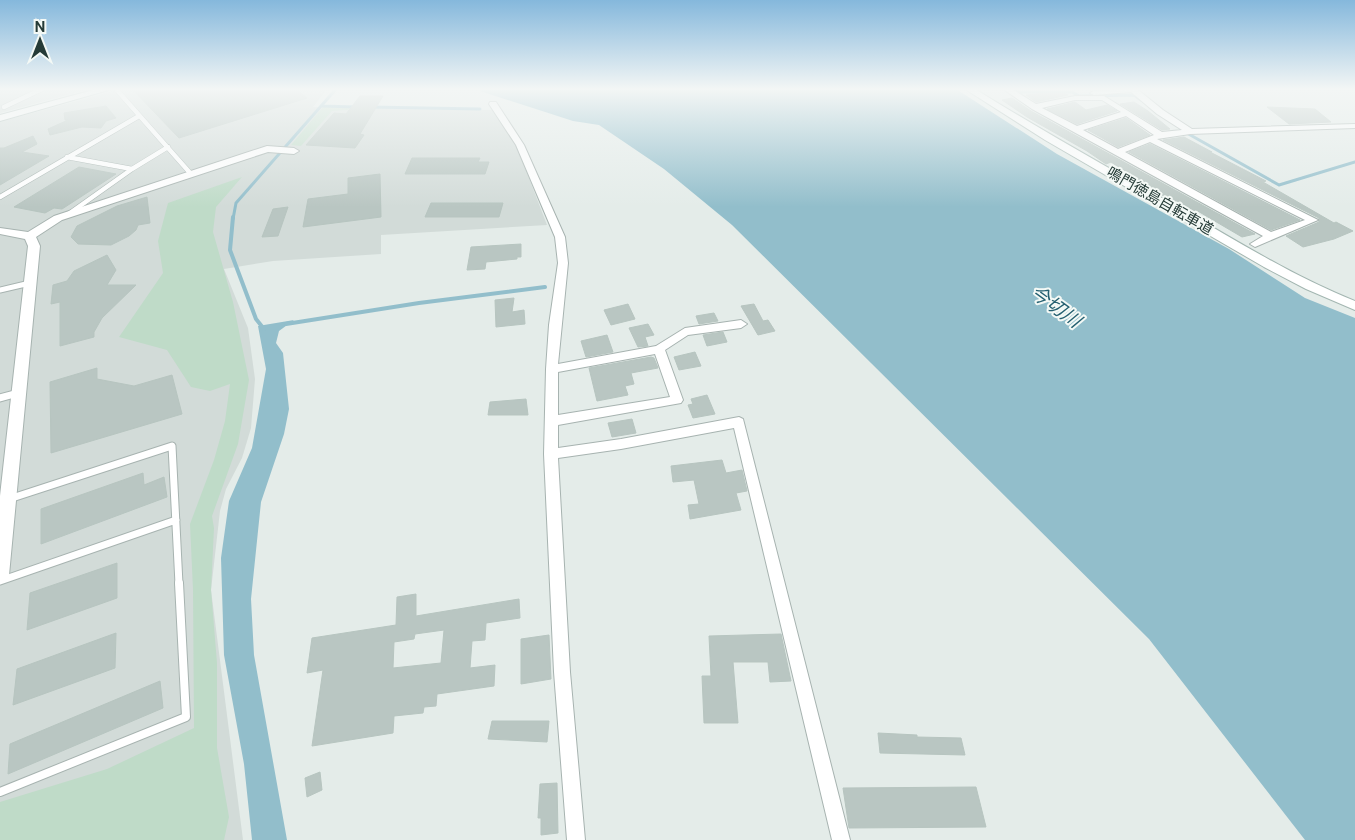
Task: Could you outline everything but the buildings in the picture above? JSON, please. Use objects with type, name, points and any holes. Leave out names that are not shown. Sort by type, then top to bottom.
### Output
[{"type":"street","points":[[509,128],[520,145],[560,237],[563,263],[555,325],[552,369],[551,454],[562,672],[576,840]]},
{"type":"street","name":"鳴門徳島自転車道","points":[[1033,128],[1322,293],[1355,306]]},
{"type":"street","points":[[1145,128],[1156,137],[1313,220]]},
{"type":"street","points":[[1184,128],[1190,132]]},
{"type":"street","points":[[1118,152],[1156,137],[1190,132],[1295,128]]},
{"type":"street","points":[[1077,129],[1270,236]]},
{"type":"street","points":[[0,231],[30,236],[58,218],[169,183],[267,149],[294,151]]},
{"type":"street","points":[[1255,244],[1270,236],[1324,217]]},
{"type":"street","points":[[0,575],[34,246],[30,236]]},
{"type":"street","points":[[552,369],[659,349],[685,332],[741,324]]},
{"type":"street","points":[[552,421],[676,400],[659,349]]},
{"type":"street","points":[[551,454],[621,444],[739,422],[840,840]]},
{"type":"lane","points":[[0,197],[118,128]]},
{"type":"lane","points":[[150,128],[191,174]]},
{"type":"lane","points":[[67,215],[132,169],[168,148]]},
{"type":"lane","points":[[68,157],[132,169]]},
{"type":"lane","points":[[0,290],[30,283]]},
{"type":"lane","points":[[0,398],[18,393]]},
{"type":"lane","points":[[0,792],[186,717],[172,446],[8,500]]},
{"type":"lane","points":[[0,580],[176,520]]},
{"type":"shaded area","points":[[0,128],[504,128],[517,147],[547,225],[381,235],[381,254],[273,261],[224,269],[248,328],[255,379],[251,428],[242,458],[226,489],[220,511],[211,590],[243,840],[0,840]]},
{"type":"green space","points":[[305,128],[317,128],[301,146],[291,145]]},
{"type":"green space","points":[[242,177],[216,207],[213,232],[233,302],[249,380],[238,444],[212,516],[214,528],[211,590],[217,663],[217,748],[229,817],[224,840],[0,840],[0,802],[107,769],[194,728],[193,590],[190,524],[214,460],[225,421],[230,384],[210,391],[191,387],[167,350],[119,337],[163,273],[158,241],[168,203]]},
{"type":"water","name":"今切川","points":[[604,128],[1017,128],[1057,154],[1229,249],[1305,298],[1355,318],[1355,840],[1305,840],[1149,639],[732,225],[664,169]]},
{"type":"water","points":[[294,320],[279,331],[276,343],[283,353],[289,409],[284,434],[261,502],[251,599],[254,655],[287,840],[252,840],[244,764],[224,655],[221,558],[229,501],[252,448],[266,369],[258,326]]},
{"type":"waterway","points":[[233,219],[236,203],[302,128]]},
{"type":"waterway","points":[[1185,132],[1279,185],[1355,162]]},
{"type":"waterway","points":[[233,217],[230,250],[256,319],[264,329]]},
{"type":"waterway","points":[[286,324],[419,303],[545,287]]}]
